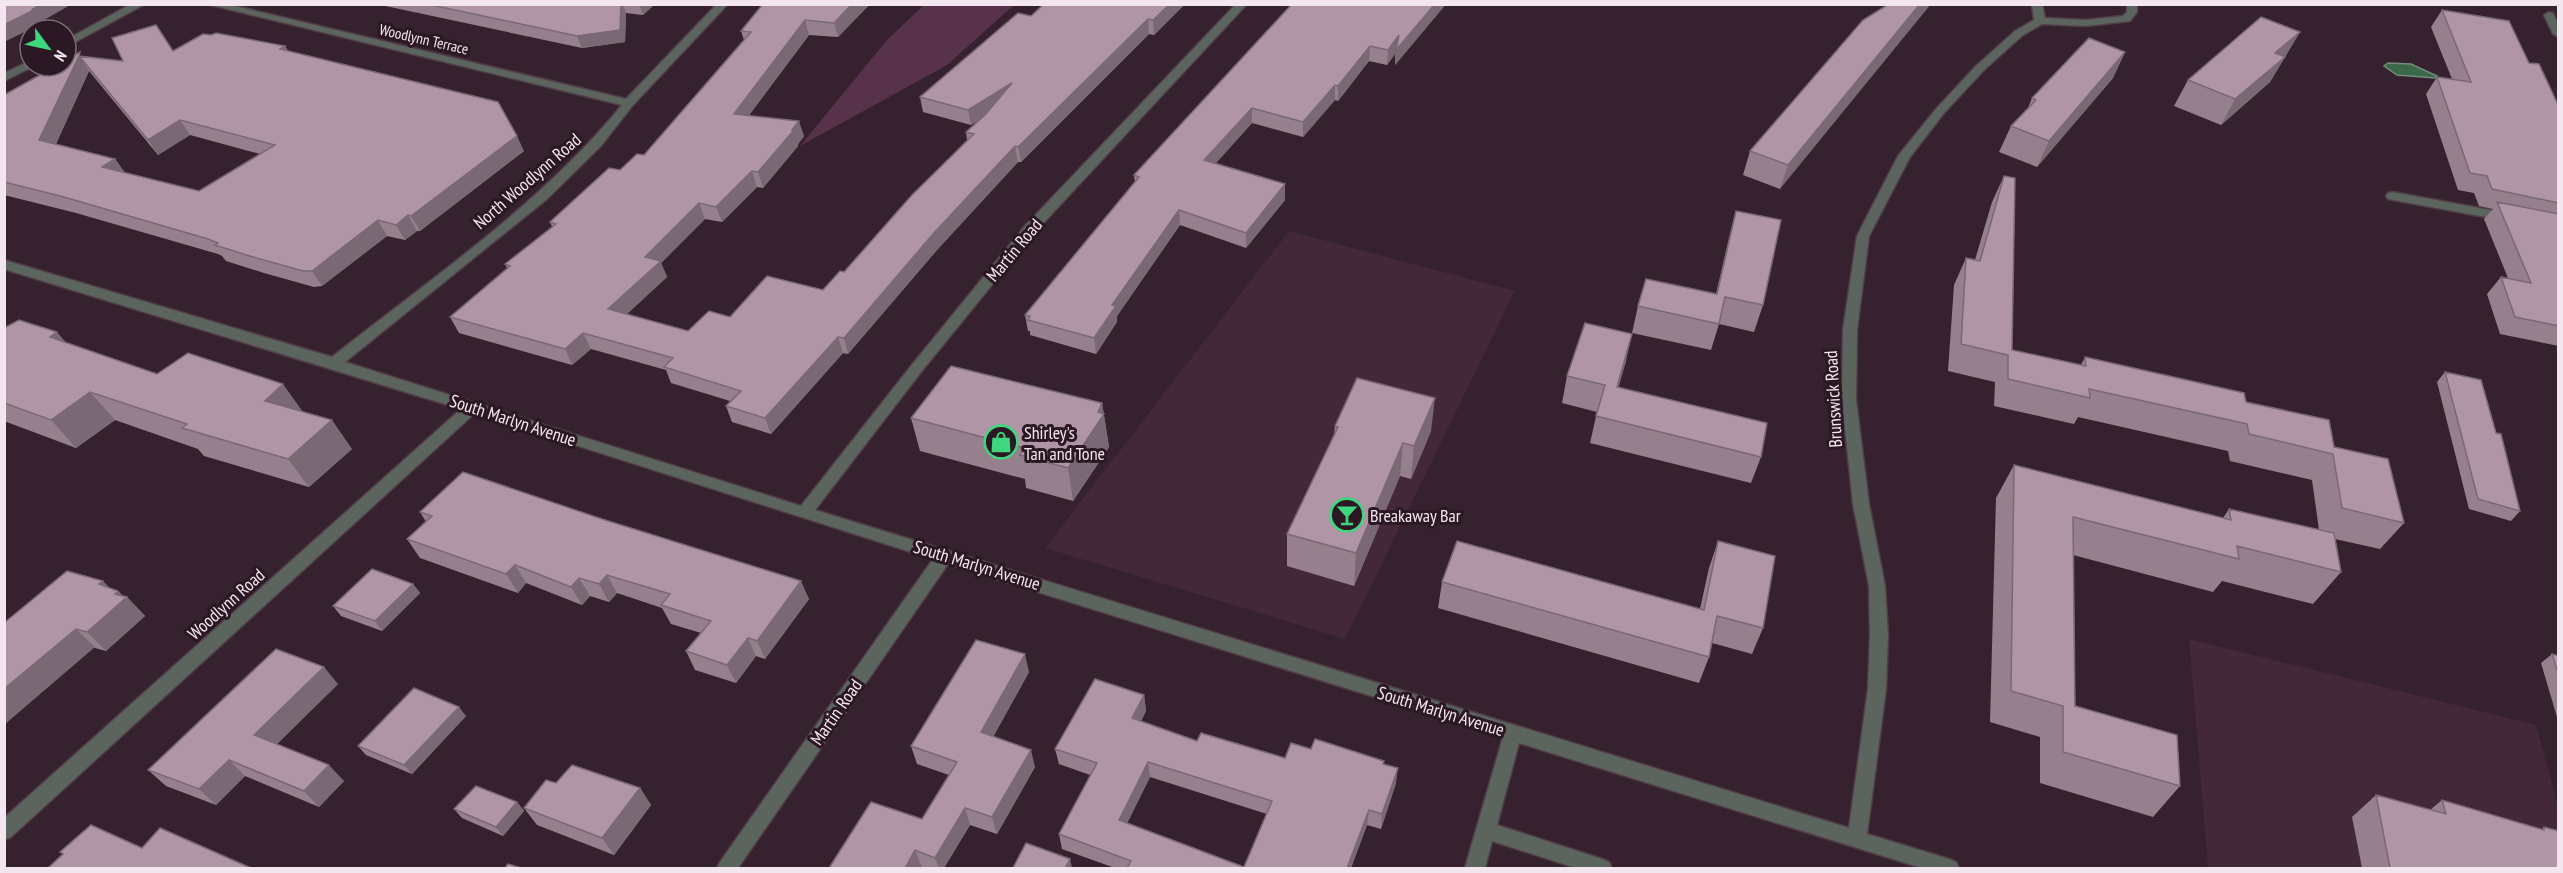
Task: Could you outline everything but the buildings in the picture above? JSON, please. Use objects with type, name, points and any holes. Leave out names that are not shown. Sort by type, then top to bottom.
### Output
[{"type":"street","points":[[78,38],[140,4]]},
{"type":"street","name":"Woodlynn Terrace","points":[[212,4],[629,103]]},
{"type":"street","name":"North Woodlynn Road","points":[[334,363],[543,196],[596,144],[629,103],[723,4]]},
{"type":"street","name":"Martin Road","points":[[804,513],[916,369],[1030,229],[1242,4]]},
{"type":"street","points":[[2037,4],[2040,21],[2086,23],[2126,19],[2132,12],[2132,4]]},
{"type":"street","points":[[2549,15],[2559,34]]},
{"type":"street","name":"Brunswick Road","points":[[1857,840],[1877,688],[1879,635],[1877,586],[1861,504],[1849,400],[1850,330],[1863,236],[1904,156],[1940,111],[1980,68],[2019,33],[2040,21]]},
{"type":"street","points":[[4,78],[18,70]]},
{"type":"street","points":[[2392,196],[2525,221]]},
{"type":"street","name":"South Marlyn Avenue","points":[[4,264],[334,363],[804,513],[1949,868]]},
{"type":"street","name":"Woodlynn Road","points":[[4,831],[473,407]]},
{"type":"street","name":"Martin Road","points":[[727,868],[945,555]]},
{"type":"street","points":[[1475,868],[1513,733]]},
{"type":"street","points":[[1487,831],[1602,868]]},
{"type":"shaded area","points":[[924,5],[1014,5],[947,65],[800,146],[887,40]]},
{"type":"shaded area","points":[[2388,63],[2411,64],[2437,76],[2435,78],[2397,75],[2384,66]]},
{"type":"shaded area","points":[[1289,231],[1515,291],[1345,639],[1045,548]]},
{"type":"shaded area","points":[[2189,639],[2536,725],[2558,806],[2558,868],[2208,868]]},
{"type":"place","name":"Shirley's Tan and Tone","points":[[1001,442]]},
{"type":"place","name":"Breakaway Bar","points":[[1347,515]]}]
